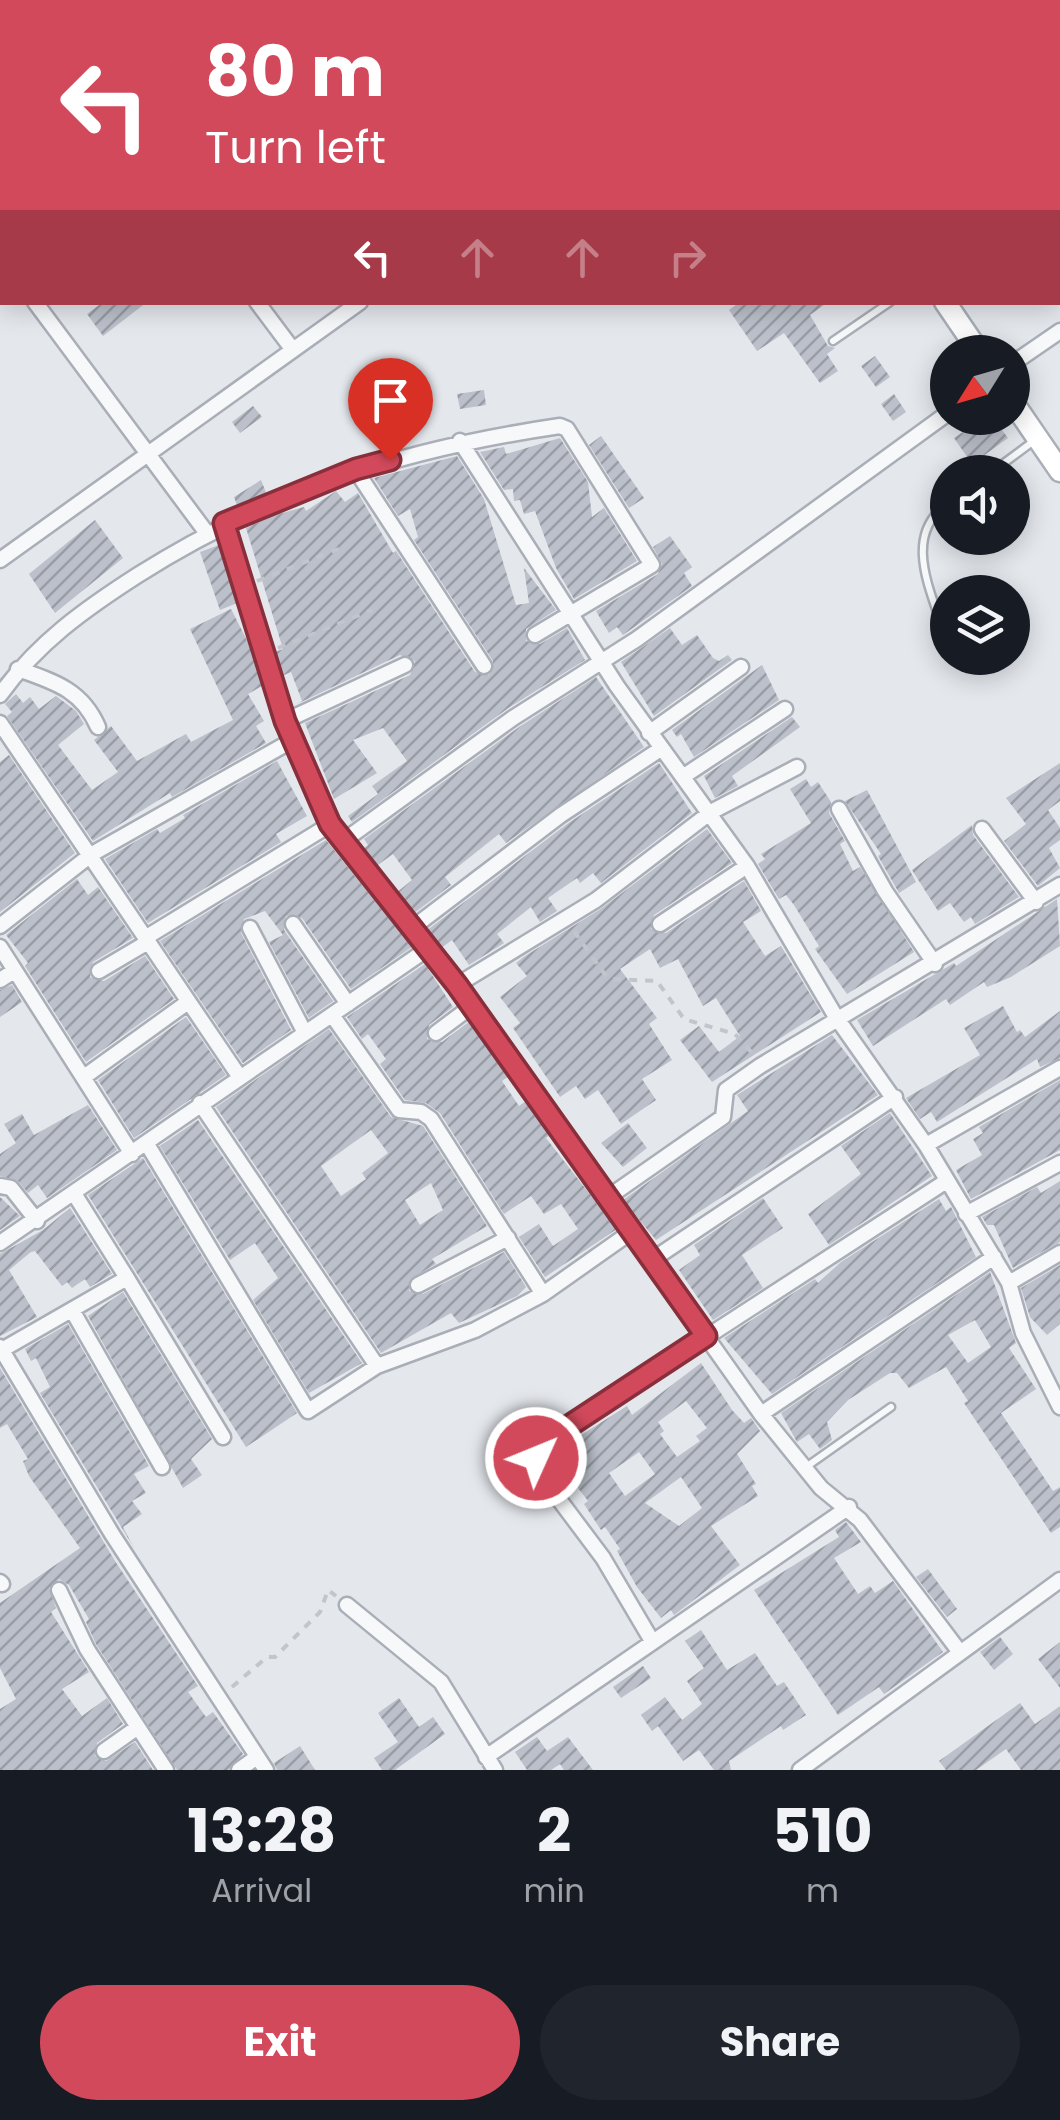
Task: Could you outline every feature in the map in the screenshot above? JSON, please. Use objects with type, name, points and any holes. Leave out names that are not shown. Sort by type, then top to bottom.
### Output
[{"type":"main road","points":[[947,305],[967,335]]},
{"type":"main road","points":[[1030,427],[1060,471]]},
{"type":"street","points":[[37,305],[206,532]]},
{"type":"street","points":[[260,305],[293,350]]},
{"type":"street","points":[[0,560],[356,305]]},
{"type":"street","points":[[1030,352],[1060,331]]},
{"type":"street","points":[[0,695],[18,669],[54,634],[106,595],[224,523],[356,469],[460,440],[560,426],[567,429],[652,565],[536,635]]},
{"type":"street","points":[[342,842],[930,426]]},
{"type":"street","points":[[460,440],[649,733],[711,812],[747,866],[836,1017],[926,1144],[945,1182],[1009,1283],[1023,1334],[1059,1402]]},
{"type":"street","points":[[356,469],[484,666]]},
{"type":"street","points":[[224,523],[285,721],[330,824],[457,985],[761,1414],[804,1470],[849,1507],[959,1652]]},
{"type":"street","points":[[285,721],[405,665]]},
{"type":"street","points":[[649,733],[740,667]]},
{"type":"street","points":[[18,669],[74,692],[90,709],[98,727]]},
{"type":"street","points":[[684,776],[785,709]]},
{"type":"street","points":[[0,722],[238,1076]]},
{"type":"street","points":[[0,926],[92,854],[293,740]]},
{"type":"street","points":[[411,929],[561,815],[662,748]]},
{"type":"street","points":[[457,985],[566,919],[711,812],[797,767]]},
{"type":"street","points":[[839,810],[935,964]]},
{"type":"street","points":[[100,971],[330,824]]},
{"type":"street","points":[[982,829],[1036,902]]},
{"type":"street","points":[[660,924],[747,866]]},
{"type":"street","points":[[607,1198],[724,1117],[726,1090],[760,1066],[836,1017],[935,964],[1060,885]]},
{"type":"street","points":[[293,924],[348,1004]]},
{"type":"street","points":[[250,928],[305,1033]]},
{"type":"street","points":[[0,948],[132,1154]]},
{"type":"street","points":[[0,1244],[75,1195],[238,1076],[426,950]]},
{"type":"street","points":[[0,980],[14,971]]},
{"type":"street","points":[[84,1077],[188,1002]]},
{"type":"street","points":[[436,1033],[472,1006]]},
{"type":"street","points":[[332,1015],[399,1110],[421,1112],[431,1119],[543,1294]]},
{"type":"street","points":[[926,1144],[1060,1068]]},
{"type":"street","points":[[652,1260],[895,1097]]},
{"type":"street","points":[[200,1104],[376,1366]]},
{"type":"street","points":[[146,1144],[308,1411],[376,1366],[475,1330],[543,1294],[631,1232]]},
{"type":"street","points":[[966,1214],[1060,1163]]},
{"type":"street","points":[[652,1640],[603,1558],[546,1482],[536,1458],[540,1445],[945,1182]]},
{"type":"street","points":[[0,1186],[11,1188],[37,1221]]},
{"type":"street","points":[[75,1195],[223,1437]]},
{"type":"street","points":[[418,1284],[508,1238]]},
{"type":"street","points":[[1009,1283],[1060,1253]]},
{"type":"street","points":[[761,1414],[994,1257]]},
{"type":"street","points":[[127,1278],[0,1350],[112,1534],[262,1764],[238,1770]]},
{"type":"street","points":[[72,1310],[162,1467]]},
{"type":"street","points":[[486,1756],[849,1507]]},
{"type":"street","points":[[800,1770],[1060,1580]]},
{"type":"street","points":[[59,1590],[87,1649],[166,1770]]},
{"type":"street","points":[[348,1606],[440,1682],[495,1770]]},
{"type":"street","points":[[104,1751],[138,1728]]},
{"type":"lane","points":[[834,340],[886,305]]},
{"type":"lane","points":[[1015,455],[1038,438]]},
{"type":"lane","points":[[930,522],[919,546],[930,584]]},
{"type":"lane","points":[[804,1470],[891,1407]]},
{"type":"path","points":[[244,586],[340,548]]},
{"type":"path","points":[[264,654],[372,610]]},
{"type":"path","points":[[566,919],[608,979],[657,981],[684,1019],[735,1034],[760,1066]]},
{"type":"path","points":[[220,1700],[267,1657],[275,1657],[320,1612],[328,1590],[348,1606]]},
{"type":"building","points":[[99,305],[143,305],[103,336],[87,314]]},
{"type":"building","points":[[736,305],[824,305],[810,315],[828,346],[835,348],[827,354],[838,371],[820,383],[784,333],[757,351],[729,310]]},
{"type":"building","points":[[875,356],[890,377],[876,387],[861,366]]},
{"type":"building","points":[[484,390],[486,405],[460,409],[457,394]]},
{"type":"building","points":[[894,394],[906,412],[893,421],[881,404]]},
{"type":"building","points":[[253,406],[262,417],[240,433],[232,422]]},
{"type":"building","points":[[601,436],[644,498],[629,508],[589,445]]},
{"type":"building","points":[[560,438],[588,482],[592,517],[604,508],[637,561],[574,599],[556,568],[535,511],[524,514],[520,500],[514,501],[513,489],[504,490],[480,452],[504,447],[506,454]]},
{"type":"building","points":[[954,438],[1008,438],[984,455],[966,455]]},
{"type":"building","points":[[457,456],[484,499],[516,605],[529,603],[524,568],[556,610],[526,629],[526,641],[540,644],[567,628],[585,660],[507,709],[352,822],[348,816],[378,794],[372,786],[407,761],[383,728],[353,740],[377,773],[334,799],[305,723],[410,675],[415,661],[400,655],[297,704],[302,701],[291,672],[282,676],[275,652],[283,649],[246,528],[275,515],[304,507],[306,511],[336,491],[345,502],[358,493],[393,553],[396,551],[475,672],[489,675],[493,661],[414,540],[418,537],[410,509],[398,516],[374,478]]},
{"type":"building","points":[[261,480],[267,495],[238,508],[234,497]]},
{"type":"building","points":[[95,520],[123,558],[55,613],[29,574]]},
{"type":"building","points":[[670,536],[692,567],[684,573],[692,586],[623,635],[617,627],[609,633],[596,611],[658,574],[662,564],[653,547]]},
{"type":"building","points":[[219,545],[237,603],[220,610],[200,552]]},
{"type":"building","points":[[231,609],[253,652],[262,686],[248,694],[264,721],[256,726],[266,743],[172,797],[170,793],[93,841],[7,716],[12,712],[5,704],[16,694],[23,703],[30,697],[39,709],[56,696],[76,711],[84,724],[58,745],[92,790],[118,772],[94,740],[111,726],[137,761],[186,734],[191,742],[233,720],[190,629]]},
{"type":"building","points":[[670,628],[682,645],[697,635],[713,658],[719,661],[728,655],[732,660],[654,716],[621,662]]},
{"type":"building","points":[[762,665],[779,700],[694,757],[681,734],[677,737],[672,730]]},
{"type":"building","points":[[596,677],[644,747],[506,843],[499,834],[445,877],[451,885],[413,914],[396,893],[412,880],[393,854],[375,867],[362,850],[368,845],[364,839],[519,727]]},
{"type":"building","points":[[792,717],[800,727],[732,776],[738,786],[715,798],[704,776]]},
{"type":"building","points":[[9,755],[75,853],[0,912],[0,762]]},
{"type":"building","points":[[277,761],[307,816],[276,834],[281,842],[148,923],[105,859],[157,829],[160,833],[185,818],[183,815]]},
{"type":"building","points":[[659,763],[692,813],[601,883],[593,873],[580,883],[577,878],[548,898],[557,911],[540,922],[531,907],[497,934],[504,943],[469,965],[452,940],[440,949],[426,931],[567,824]]},
{"type":"building","points":[[1060,763],[1060,801],[1048,810],[1060,828],[1060,840],[1049,848],[1060,868],[1038,886],[1004,841],[1026,824],[1006,798]]},
{"type":"building","points":[[806,779],[811,787],[818,782],[831,802],[829,813],[845,841],[840,844],[853,871],[860,867],[914,952],[847,994],[815,949],[819,946],[794,905],[786,895],[779,899],[758,864],[765,859],[761,854],[811,823],[790,789]]},
{"type":"building","points":[[867,790],[916,882],[899,893],[878,856],[881,854],[845,801]]},
{"type":"building","points":[[972,825],[973,835],[1019,897],[975,924],[971,917],[964,922],[950,903],[938,911],[912,870]]},
{"type":"building","points":[[707,829],[732,863],[654,915],[651,929],[666,933],[744,881],[761,911],[743,922],[765,956],[781,946],[821,1012],[712,1082],[680,1040],[699,1026],[719,1052],[740,1036],[716,998],[703,1006],[678,959],[660,968],[650,949],[620,969],[657,1018],[649,1024],[672,1060],[642,1079],[656,1100],[621,1124],[598,1090],[585,1099],[576,1086],[560,1097],[513,1028],[520,1023],[500,997],[527,976],[516,963],[602,908]]},
{"type":"building","points":[[326,840],[412,947],[351,989],[302,918],[286,916],[284,930],[333,1001],[309,1018],[269,942],[283,935],[265,911],[244,919],[241,933],[291,1030],[243,1063],[160,941]]},
{"type":"building","points":[[77,879],[88,895],[98,887],[133,938],[93,962],[90,977],[104,981],[145,956],[174,999],[86,1062],[25,966],[28,963],[6,935]]},
{"type":"building","points":[[1057,899],[1060,946],[1011,977],[987,987],[984,982],[950,1005],[946,999],[873,1046],[857,1020],[954,963],[956,966]]},
{"type":"building","points":[[425,964],[453,1007],[429,1025],[427,1039],[442,1042],[470,1021],[509,1076],[502,1081],[519,1106],[526,1101],[550,1135],[546,1138],[617,1229],[545,1277],[519,1237],[539,1224],[553,1246],[578,1229],[561,1204],[544,1214],[531,1196],[504,1214],[440,1113],[426,1103],[405,1100],[380,1064],[386,1059],[368,1034],[362,1039],[347,1017]]},
{"type":"building","points":[[12,985],[22,1002],[0,1017],[0,990]]},
{"type":"building","points":[[1003,1006],[1017,1032],[1020,1030],[1025,1037],[1060,1011],[1060,1058],[1040,1067],[1037,1059],[937,1122],[931,1112],[920,1119],[906,1098],[980,1055],[964,1028]]},
{"type":"building","points":[[186,1017],[226,1075],[134,1138],[98,1080]]},
{"type":"building","points":[[329,1029],[391,1117],[423,1126],[487,1226],[432,1259],[436,1264],[410,1279],[409,1291],[423,1294],[504,1252],[526,1287],[517,1296],[459,1323],[451,1313],[381,1353],[216,1107]],"holes":[[[371,1130],[388,1153],[362,1173],[366,1179],[341,1196],[321,1166]],[[431,1183],[443,1210],[420,1225],[405,1200]]]},
{"type":"building","points":[[832,1035],[878,1095],[656,1240],[623,1200],[748,1111],[737,1095]]},
{"type":"building","points":[[1060,1080],[1060,1150],[971,1199],[956,1170],[982,1155],[973,1139],[983,1133],[979,1127]]},
{"type":"building","points":[[88,1105],[117,1150],[47,1198],[38,1185],[28,1193],[18,1181],[0,1176],[0,1154],[16,1143],[4,1124],[22,1114],[34,1135]]},
{"type":"building","points":[[890,1113],[932,1176],[829,1245],[808,1214],[861,1174],[841,1146]]},
{"type":"building","points":[[198,1120],[362,1363],[309,1393],[253,1300],[278,1278],[255,1243],[230,1260],[160,1146]]},
{"type":"building","points":[[628,1123],[647,1148],[623,1167],[601,1143]]},
{"type":"building","points":[[143,1158],[297,1413],[246,1447],[88,1195]]},
{"type":"building","points":[[1060,1181],[1060,1242],[1013,1268],[994,1225],[987,1225],[982,1217],[1037,1187],[1041,1193]]},
{"type":"building","points":[[0,1197],[20,1216],[0,1230]]},
{"type":"building","points":[[763,1198],[783,1228],[742,1255],[763,1288],[713,1320],[679,1270],[700,1255],[694,1245]]},
{"type":"building","points":[[939,1199],[946,1211],[951,1207],[976,1257],[772,1394],[724,1338],[815,1279],[818,1283],[841,1262]]},
{"type":"building","points":[[70,1208],[112,1274],[90,1287],[85,1279],[72,1288],[67,1282],[62,1286],[35,1251],[31,1252],[9,1270],[37,1317],[0,1336],[0,1254],[43,1230]]},
{"type":"building","points":[[1060,1265],[1060,1324],[1047,1335],[1030,1317],[1021,1288]]},
{"type":"building","points":[[990,1272],[1016,1343],[1009,1348],[1036,1389],[1001,1413],[1053,1491],[1060,1487],[1060,1527],[1051,1533],[964,1403],[968,1401],[946,1367],[909,1388],[897,1373],[890,1373],[848,1400],[827,1422],[832,1440],[820,1449],[809,1434],[797,1442],[781,1413]],"holes":[[[975,1320],[991,1347],[968,1363],[948,1335]]]},
{"type":"building","points":[[123,1292],[212,1439],[191,1459],[202,1475],[183,1488],[88,1316]]},
{"type":"building","points":[[68,1324],[149,1466],[134,1474],[146,1493],[132,1501],[142,1514],[123,1527],[134,1548],[40,1393],[50,1387],[36,1358],[31,1361],[25,1349]]},
{"type":"building","points":[[701,1363],[732,1410],[744,1423],[751,1418],[760,1431],[737,1454],[756,1484],[752,1486],[758,1496],[711,1526],[740,1565],[674,1615],[671,1610],[661,1618],[637,1587],[617,1551],[620,1549],[605,1527],[601,1530],[584,1504],[588,1501],[559,1463],[572,1453],[567,1446],[578,1437],[627,1406],[632,1415]],"holes":[[[686,1401],[707,1428],[696,1436],[700,1441],[677,1457],[660,1434],[664,1431],[658,1422]],[[639,1452],[655,1474],[625,1496],[609,1473]],[[681,1477],[702,1508],[679,1526],[645,1503]]]},
{"type":"building","points":[[0,1368],[115,1561],[198,1686],[188,1692],[206,1717],[213,1712],[243,1754],[228,1770],[177,1770],[96,1644],[86,1622],[89,1619],[69,1585],[59,1579],[49,1588],[56,1608],[51,1612],[89,1672],[62,1689],[82,1716],[107,1698],[123,1724],[97,1743],[95,1756],[106,1761],[135,1742],[153,1770],[0,1770],[0,1709],[16,1699],[0,1668],[0,1603],[80,1548],[29,1476],[23,1461],[28,1459],[7,1424],[0,1428]]},
{"type":"building","points":[[846,1522],[861,1542],[834,1558],[858,1594],[870,1586],[875,1593],[893,1581],[943,1652],[884,1694],[879,1687],[838,1715],[754,1590],[839,1537],[835,1530]]},
{"type":"building","points":[[928,1569],[957,1609],[947,1617],[916,1577]]},
{"type":"building","points":[[701,1630],[727,1670],[755,1653],[777,1686],[784,1682],[806,1715],[783,1730],[781,1726],[729,1761],[731,1770],[714,1770],[699,1750],[683,1761],[658,1726],[652,1731],[641,1715],[665,1697],[682,1720],[702,1704],[687,1681],[704,1668],[685,1641]]},
{"type":"building","points":[[1000,1637],[1013,1654],[994,1670],[980,1652]]},
{"type":"building","points":[[1060,1642],[1060,1688],[1038,1659]]},
{"type":"building","points":[[643,1666],[651,1678],[621,1698],[613,1687]]},
{"type":"building","points":[[399,1698],[419,1727],[433,1717],[445,1734],[395,1770],[382,1770],[374,1758],[398,1742],[378,1713]]},
{"type":"building","points":[[1020,1703],[1035,1724],[1060,1706],[1060,1770],[1021,1770],[1006,1749],[976,1770],[946,1770],[939,1761]]},
{"type":"building","points":[[537,1737],[547,1751],[568,1737],[593,1770],[564,1770],[560,1764],[551,1770],[527,1770],[515,1752]]},
{"type":"building","points":[[300,1746],[315,1770],[277,1770],[274,1763]]},
{"type":"route","points":[[390,460],[356,469],[224,523],[285,721],[330,824],[342,842],[457,985],[706,1336],[540,1445],[536,1458]]}]
